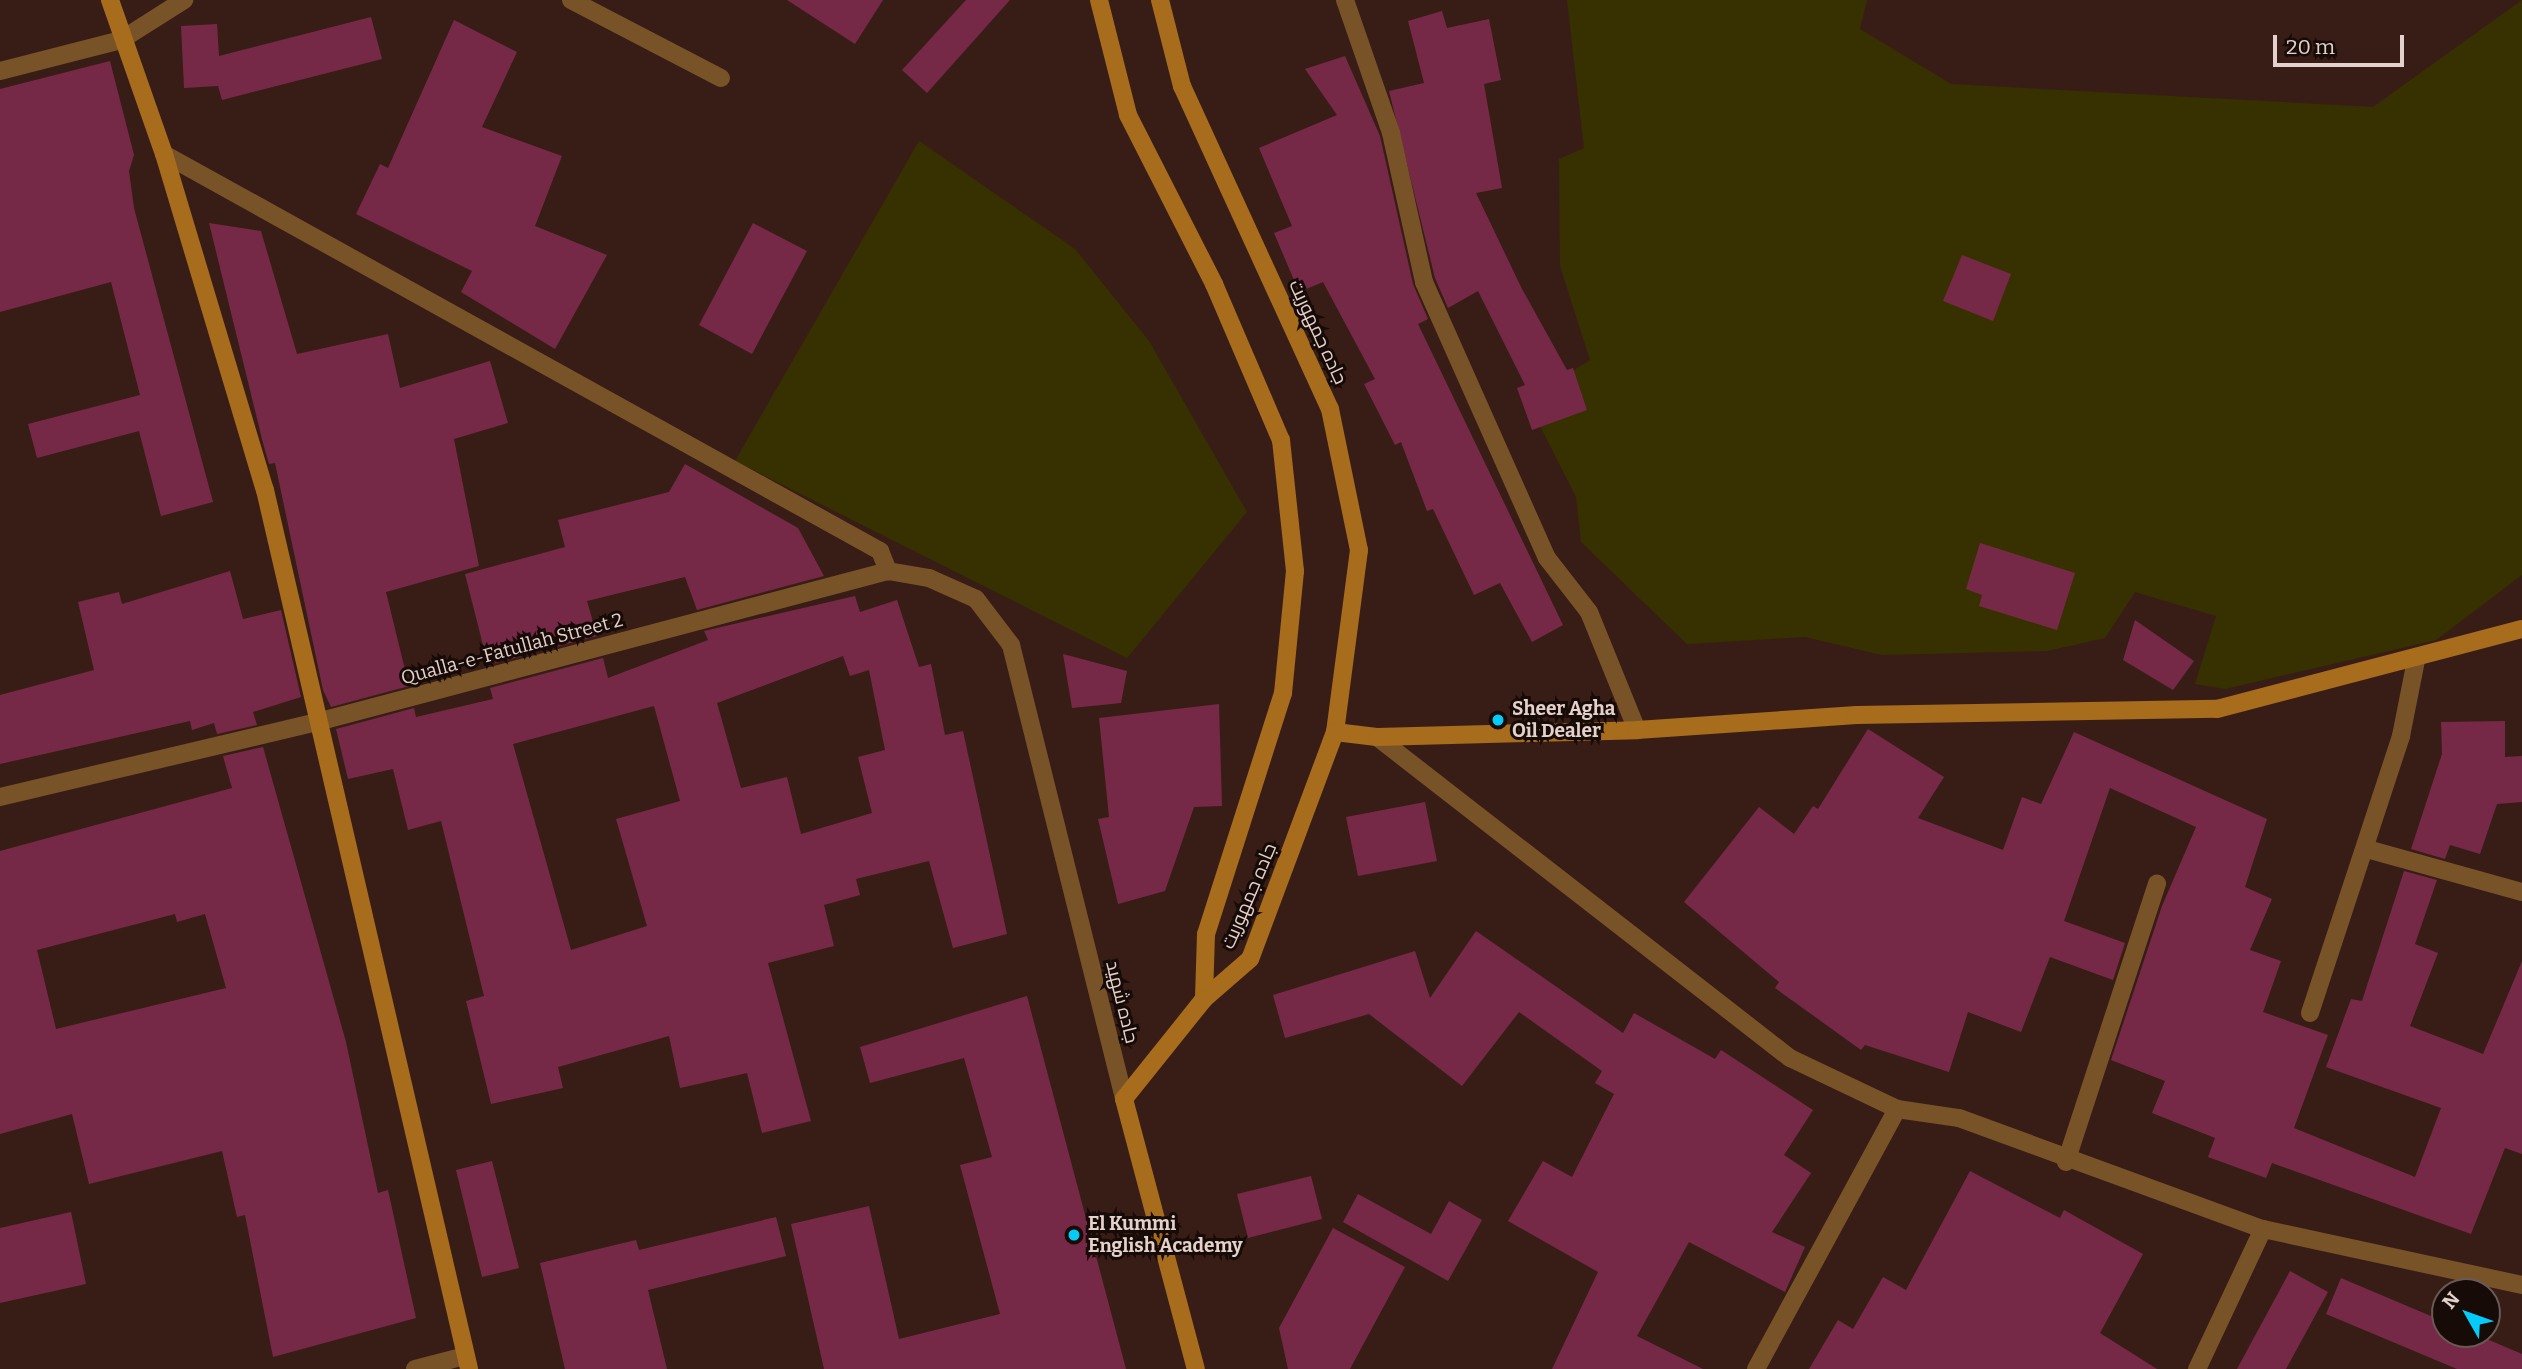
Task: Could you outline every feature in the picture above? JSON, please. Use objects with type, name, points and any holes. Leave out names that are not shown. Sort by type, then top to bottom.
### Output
[{"type":"street","points":[[110,0],[121,40],[164,155],[265,490],[321,721],[467,1362],[415,1369]]},
{"type":"street","points":[[0,71],[121,40],[184,0]]},
{"type":"street","points":[[571,0],[722,78]]},
{"type":"street","name":"جاده جمهوریت","points":[[1099,0],[1128,115],[1214,284],[1281,440],[1295,571],[1283,693],[1206,934],[1204,999]]},
{"type":"street","name":"جاده جمهوریت","points":[[1160,0],[1182,86],[1330,409],[1359,550],[1335,732],[1250,959],[1204,999]]},
{"type":"street","points":[[1345,0],[1391,133],[1424,282],[1547,558],[1589,612],[1637,730]]},
{"type":"street","points":[[164,155],[880,551],[888,571]]},
{"type":"street","name":"Qualla-e-Fatullah Street 2","points":[[0,797],[321,721],[888,571],[929,578],[976,599],[1011,645]]},
{"type":"street","points":[[1335,732],[1377,737],[1637,730],[1856,715],[2217,709],[2416,660],[2522,629]]},
{"type":"street","name":"جاده شهید","points":[[1011,645],[1124,1098],[1196,1369]]},
{"type":"street","points":[[2310,1013],[2367,849],[2401,736],[2416,660]]},
{"type":"street","points":[[1377,737],[1790,1058],[1897,1109],[1959,1118],[2066,1162],[2263,1229],[2522,1285]]},
{"type":"street","points":[[2367,849],[2522,892]]},
{"type":"street","points":[[2066,1162],[2157,883]]},
{"type":"street","points":[[1124,1098],[1204,999]]},
{"type":"street","points":[[1756,1369],[1897,1109]]},
{"type":"street","points":[[2197,1369],[2263,1229]]},
{"type":"shaded area","points":[[1567,0],[1867,0],[1860,29],[1951,84],[2373,107],[2522,0],[2522,575],[2436,640],[2225,689],[2195,684],[2216,616],[2135,592],[2105,638],[2047,651],[1882,655],[1805,637],[1687,644],[1581,542],[1576,497],[1541,428],[1534,395],[1590,360],[1560,266],[1559,159],[1584,148]]},
{"type":"shaded area","points":[[919,141],[1075,249],[1149,341],[1247,512],[1127,658],[735,461]]},
{"type":"building","points":[[787,0],[883,0],[855,44]]},
{"type":"building","points":[[966,0],[1010,0],[927,93],[902,70]]},
{"type":"building","points":[[1442,11],[1447,28],[1489,19],[1501,80],[1484,84],[1502,188],[1476,193],[1522,289],[1567,370],[1573,368],[1587,410],[1532,430],[1517,388],[1525,385],[1478,291],[1448,308],[1435,278],[1389,91],[1424,83],[1408,21]]},
{"type":"building","points":[[371,17],[382,59],[222,100],[218,86],[184,88],[181,26],[217,24],[219,56]]},
{"type":"building","points":[[454,20],[517,52],[482,127],[562,156],[535,226],[607,255],[555,349],[461,292],[472,271],[356,214],[380,164],[388,168]]},
{"type":"building","points":[[1345,56],[1380,136],[1413,284],[1428,319],[1418,324],[1563,625],[1532,642],[1500,583],[1474,595],[1433,509],[1427,511],[1401,442],[1395,445],[1364,384],[1375,379],[1323,282],[1299,292],[1274,233],[1292,226],[1259,148],[1337,115],[1305,69]]},
{"type":"building","points":[[110,61],[134,155],[129,171],[134,208],[213,502],[161,516],[139,431],[37,458],[28,424],[140,395],[111,282],[0,312],[0,89]]},
{"type":"building","points":[[209,223],[261,231],[297,354],[388,334],[400,388],[490,361],[508,423],[454,439],[479,566],[386,592],[409,686],[331,707],[323,690],[275,463],[269,464],[263,443]]},
{"type":"building","points":[[753,223],[807,251],[752,354],[699,325]]},
{"type":"building","points":[[1962,255],[2011,274],[1993,321],[1943,301]]},
{"type":"building","points":[[685,464],[798,528],[824,576],[697,610],[685,577],[587,601],[597,636],[488,665],[465,574],[565,547],[558,520],[669,492]]},
{"type":"building","points":[[1980,543],[2075,573],[2057,630],[1979,606],[1982,595],[1966,589]]},
{"type":"building","points":[[230,571],[243,619],[281,610],[301,697],[253,712],[257,725],[217,734],[214,723],[192,730],[190,721],[0,764],[0,695],[94,670],[78,602],[119,592],[122,604]]},
{"type":"building","points":[[855,596],[860,612],[897,600],[919,667],[931,664],[945,735],[963,731],[1007,934],[953,948],[929,861],[856,879],[860,895],[824,905],[834,946],[768,963],[811,1121],[762,1133],[747,1073],[680,1088],[669,1036],[558,1067],[563,1088],[491,1104],[466,1001],[484,996],[441,821],[408,830],[393,769],[348,779],[336,729],[414,708],[416,717],[493,699],[490,688],[603,658],[608,678],[708,640],[704,631]],"holes":[[[843,656],[850,676],[869,670],[885,750],[858,757],[872,813],[801,834],[787,777],[741,788],[717,703]],[[654,706],[680,801],[616,819],[647,926],[571,950],[513,744]]]},
{"type":"building","points":[[2135,620],[2194,661],[2173,690],[2123,660]]},
{"type":"building","points":[[1063,654],[1127,671],[1121,703],[1072,708]]},
{"type":"building","points":[[1219,704],[1222,806],[1194,807],[1165,891],[1118,904],[1098,819],[1109,817],[1099,718]]},
{"type":"building","points":[[2505,721],[2505,757],[2522,756],[2522,802],[2497,804],[2480,854],[2450,845],[2445,859],[2411,849],[2442,754],[2441,722]]},
{"type":"building","points":[[1868,729],[1944,777],[1918,818],[2003,850],[2022,797],[2041,804],[2074,732],[2267,819],[2245,887],[2272,899],[2250,950],[2281,961],[2263,1012],[2328,1035],[2294,1128],[2415,1177],[2441,1108],[2326,1067],[2351,999],[2362,1001],[2404,871],[2437,880],[2415,944],[2438,953],[2410,1026],[2483,1054],[2522,961],[2522,1154],[2505,1148],[2471,1234],[2272,1163],[2266,1178],[2208,1157],[2215,1138],[2152,1113],[2165,1081],[2111,1060],[2162,906],[2196,827],[2110,788],[2064,921],[2125,943],[2113,980],[2050,957],[2021,1032],[1968,1012],[1949,1072],[1865,1045],[1861,1050],[1775,988],[1779,982],[1684,902],[1759,807],[1794,834],[1813,806],[1818,809]]},
{"type":"building","points":[[263,747],[346,1042],[378,1193],[388,1190],[416,1318],[273,1357],[245,1215],[237,1217],[222,1151],[89,1184],[72,1114],[0,1134],[0,851],[232,788],[223,756]],"holes":[[[175,914],[177,922],[205,914],[226,988],[56,1029],[37,950]]]},
{"type":"building","points":[[1425,802],[1437,861],[1358,876],[1346,817]]},
{"type":"building","points":[[1476,931],[1623,1033],[1634,1013],[1715,1059],[1721,1050],[1813,1110],[1784,1155],[1811,1173],[1772,1232],[1805,1247],[1785,1292],[1689,1242],[1637,1336],[1703,1369],[1552,1369],[1598,1272],[1508,1221],[1543,1161],[1572,1177],[1614,1094],[1595,1083],[1602,1071],[1519,1012],[1462,1086],[1369,1014],[1285,1038],[1273,995],[1415,951],[1430,998]]},
{"type":"building","points":[[1027,996],[1126,1369],[824,1369],[791,1224],[869,1206],[899,1339],[1000,1314],[960,1165],[992,1157],[964,1058],[870,1083],[860,1047]]},
{"type":"building","points":[[492,1161],[519,1268],[482,1277],[456,1170]]},
{"type":"building","points":[[1970,1171],[2060,1218],[2064,1210],[2143,1254],[2100,1333],[2157,1369],[1809,1369],[1838,1320],[1853,1329],[1883,1277],[1906,1290]]},
{"type":"building","points":[[1311,1176],[1322,1219],[1248,1238],[1237,1194]]},
{"type":"building","points":[[1358,1194],[1431,1234],[1449,1201],[1482,1220],[1448,1281],[1343,1222]]},
{"type":"building","points":[[71,1212],[86,1284],[0,1303],[0,1228]]},
{"type":"building","points":[[776,1217],[786,1256],[648,1290],[667,1369],[565,1369],[540,1263],[636,1240],[639,1250]]},
{"type":"building","points":[[1333,1228],[1405,1267],[1350,1369],[1288,1369],[1279,1328]]},
{"type":"building","points":[[2290,1271],[2328,1292],[2286,1369],[2237,1369]]},
{"type":"building","points":[[2341,1278],[2431,1316],[2431,1348],[2501,1348],[2501,1345],[2522,1354],[2522,1369],[2457,1369],[2326,1314]]},
{"type":"place","name":"Sheer Agha Oil Dealer","points":[[1498,720]]},
{"type":"place","name":"El Kummi English Academy","points":[[1074,1235]]}]
